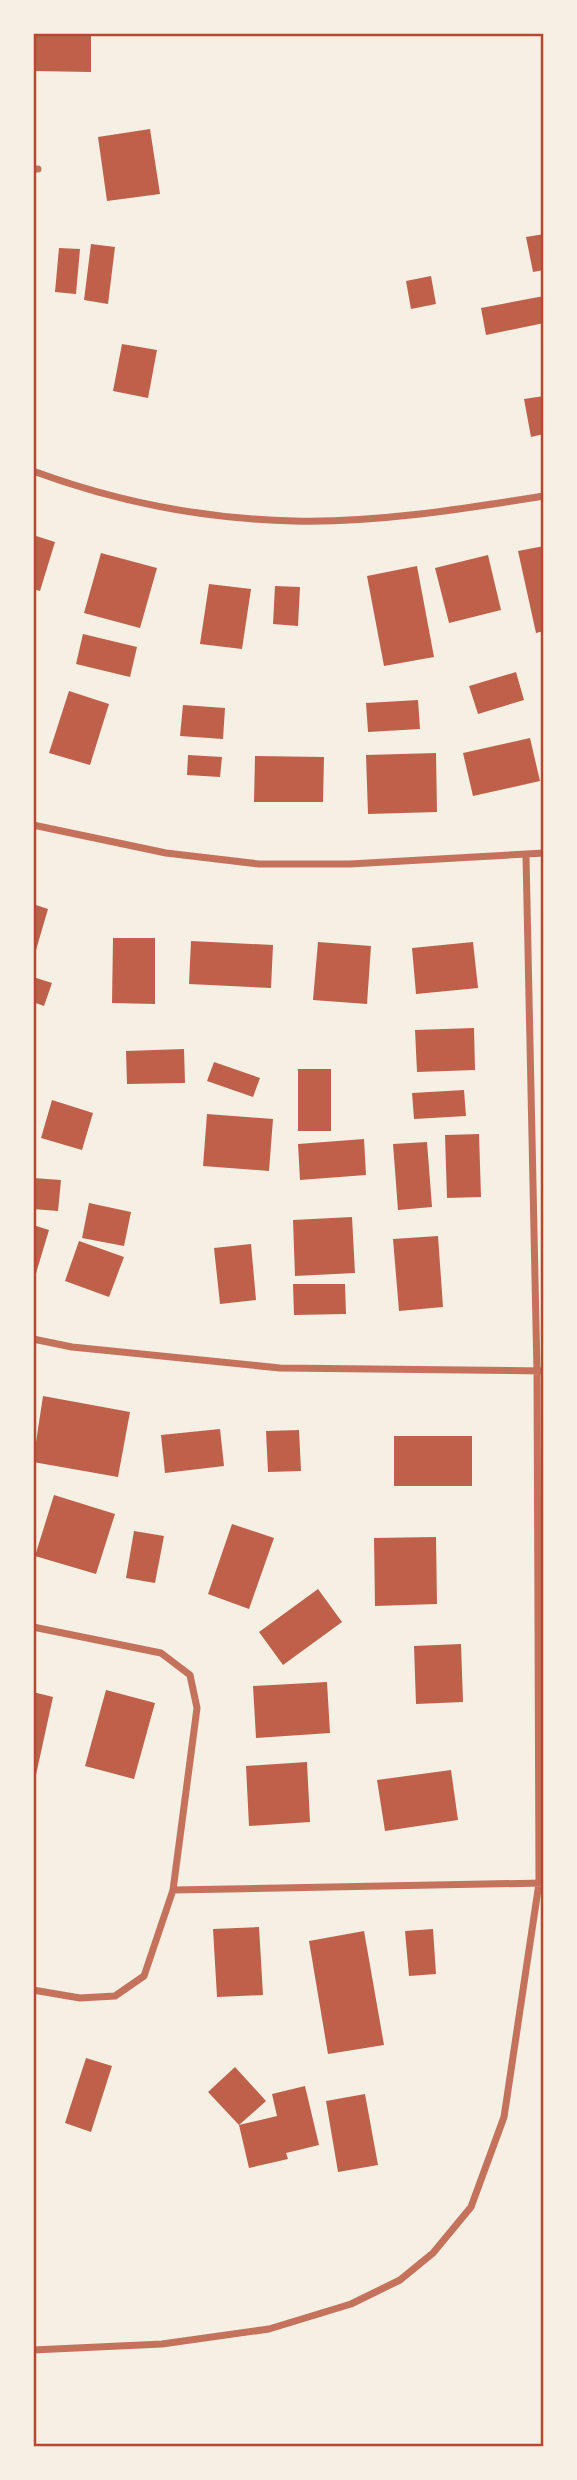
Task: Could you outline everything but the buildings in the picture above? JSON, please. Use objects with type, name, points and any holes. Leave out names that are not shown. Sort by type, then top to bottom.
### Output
[{"type":"street","points":[[33,471],[89,491],[196,514],[296,521],[441,512],[544,496]]},
{"type":"street","points":[[33,825],[166,853],[259,864],[526,856],[544,853]]},
{"type":"street","points":[[33,2350],[162,2344],[269,2329],[351,2304],[400,2280],[433,2253],[471,2207],[504,2117],[542,1883],[540,1372],[526,856]]},
{"type":"street","points":[[33,1339],[72,1347],[280,1368],[540,1372]]},
{"type":"street","points":[[33,1627],[161,1653],[190,1675],[197,1707],[173,1890],[144,1976],[115,1996],[80,1998],[33,1990]]},
{"type":"street","points":[[173,1890],[542,1883]]}]
